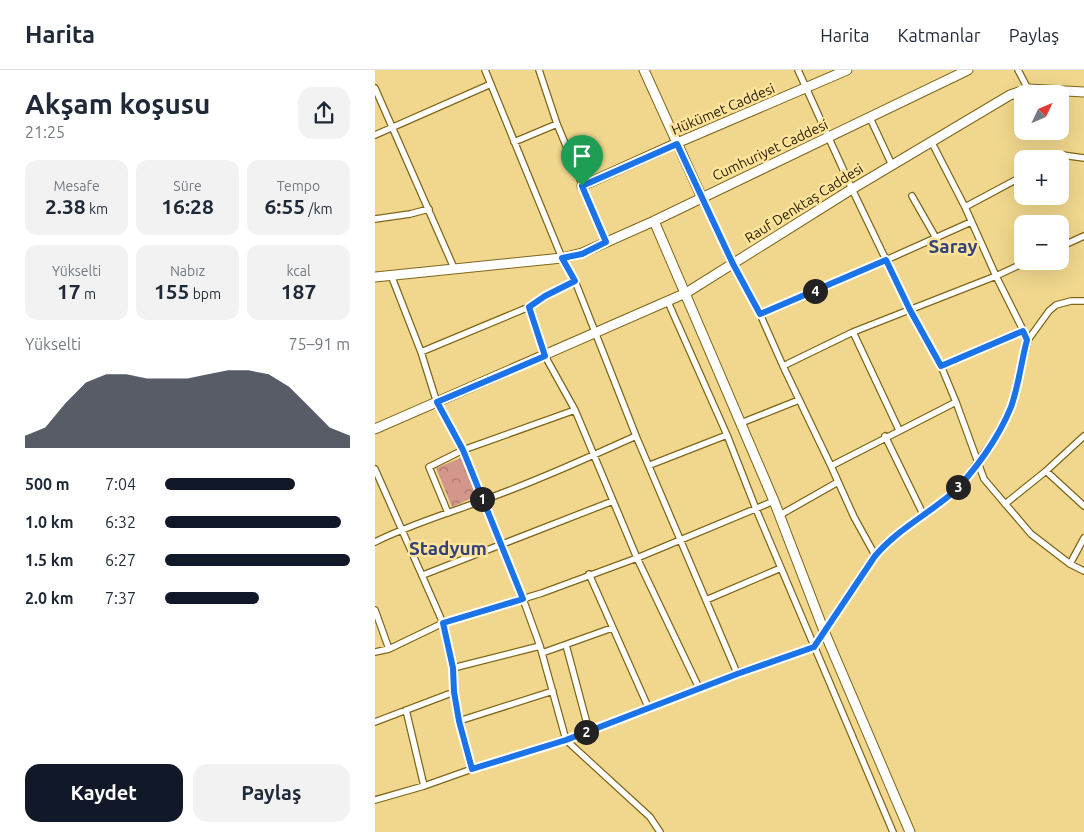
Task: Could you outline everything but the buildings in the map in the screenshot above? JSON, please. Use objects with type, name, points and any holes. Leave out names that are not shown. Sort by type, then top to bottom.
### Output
[{"type":"street","points":[[485,70],[562,258],[575,281],[636,436],[737,674]]},
{"type":"street","points":[[539,70],[557,124],[606,242]]},
{"type":"street","points":[[644,70],[733,264],[760,314],[854,517],[875,556]]},
{"type":"street","points":[[797,70],[851,189],[910,310],[941,366],[984,479],[1031,534],[1070,564],[1084,571]]},
{"type":"street","name":"Hükümet Caddesi","points":[[582,186],[847,70]]},
{"type":"street","name":"Cumhuriyet Caddesi","points":[[375,277],[562,258],[582,254],[829,138],[968,70]]},
{"type":"street","points":[[1018,70],[1026,85]]},
{"type":"street","points":[[375,135],[491,84]]},
{"type":"street","points":[[375,88],[454,268]]},
{"type":"street","name":"Rauf Denktaş Caddesi","points":[[1069,91],[1084,92]]},
{"type":"street","name":"Rauf Denktaş Caddesi","points":[[375,429],[686,293],[851,189],[1014,94]]},
{"type":"street","points":[[870,118],[892,165]]},
{"type":"street","points":[[514,142],[557,124]]},
{"type":"street","points":[[931,141],[965,207],[1027,340]]},
{"type":"street","points":[[1069,155],[1084,158]]},
{"type":"street","points":[[965,207],[1014,181]]},
{"type":"street","points":[[912,196],[936,238]]},
{"type":"street","points":[[375,219],[429,209]]},
{"type":"street","points":[[654,221],[741,423],[779,514],[824,631],[910,832]]},
{"type":"street","points":[[760,314],[971,222]]},
{"type":"street","points":[[1069,243],[1084,236]]},
{"type":"street","points":[[783,366],[853,332],[1014,268]]},
{"type":"street","points":[[391,275],[421,352],[437,402],[463,450],[523,599],[540,646],[566,740],[649,817],[660,832]]},
{"type":"street","points":[[421,352],[529,307],[545,296],[575,281]]},
{"type":"street","points":[[375,800],[566,740],[699,688],[814,647],[875,556],[895,536],[949,496],[967,478],[979,462],[1003,424],[1011,406],[1027,340],[1049,311],[1056,305],[1071,300],[1084,301]]},
{"type":"street","points":[[668,302],[727,435],[756,509],[893,832]]},
{"type":"street","points":[[529,307],[545,356],[575,410],[637,558],[699,688]]},
{"type":"street","points":[[941,366],[1023,331]]},
{"type":"street","points":[[853,332],[899,430]]},
{"type":"street","points":[[741,423],[799,400]]},
{"type":"street","points":[[831,466],[885,436],[956,402]]},
{"type":"street","points":[[449,513],[429,467],[463,450],[575,410]]},
{"type":"street","points":[[650,466],[727,435]]},
{"type":"street","points":[[375,542],[402,529],[449,513],[593,456],[636,436]]},
{"type":"street","points":[[885,436],[923,514]]},
{"type":"street","points":[[1005,504],[1046,472],[1084,436]]},
{"type":"street","points":[[375,469],[443,623],[453,668],[454,692],[459,721],[472,769]]},
{"type":"street","points":[[1046,472],[1084,506]]},
{"type":"street","points":[[779,514],[838,482]]},
{"type":"street","points":[[423,575],[613,501]]},
{"type":"street","points":[[375,652],[389,649],[443,623],[523,599],[637,558],[774,502]]},
{"type":"street","points":[[1070,564],[1084,538]]},
{"type":"street","points":[[706,600],[781,568]]},
{"type":"street","points":[[589,574],[649,709]]},
{"type":"street","points":[[375,610],[389,649]]},
{"type":"street","points":[[542,653],[612,628]]},
{"type":"street","points":[[566,645],[589,731]]},
{"type":"street","points":[[453,668],[540,646]]},
{"type":"street","points":[[459,721],[553,691]]},
{"type":"street","points":[[375,722],[454,692]]},
{"type":"street","points":[[406,710],[423,786]]},
{"type":"green space","points":[[461,458],[476,496],[452,507],[436,468]]},
{"type":"district","name":"Saray","points":[[953,246]]},
{"type":"district","name":"Stadyum","points":[[448,548]]},
{"type":"route","points":[[677,144],[733,264],[760,314],[886,260],[910,310],[941,366],[1023,331],[1027,340],[1011,406],[995,438],[979,462],[967,478],[949,496],[895,536],[875,556],[814,647],[694,690],[566,740],[472,769],[459,721],[454,692],[453,668],[443,623],[523,599],[463,450],[437,402],[545,356],[529,307],[545,296],[575,281],[562,258],[582,254],[606,242],[582,186],[677,144]]}]
